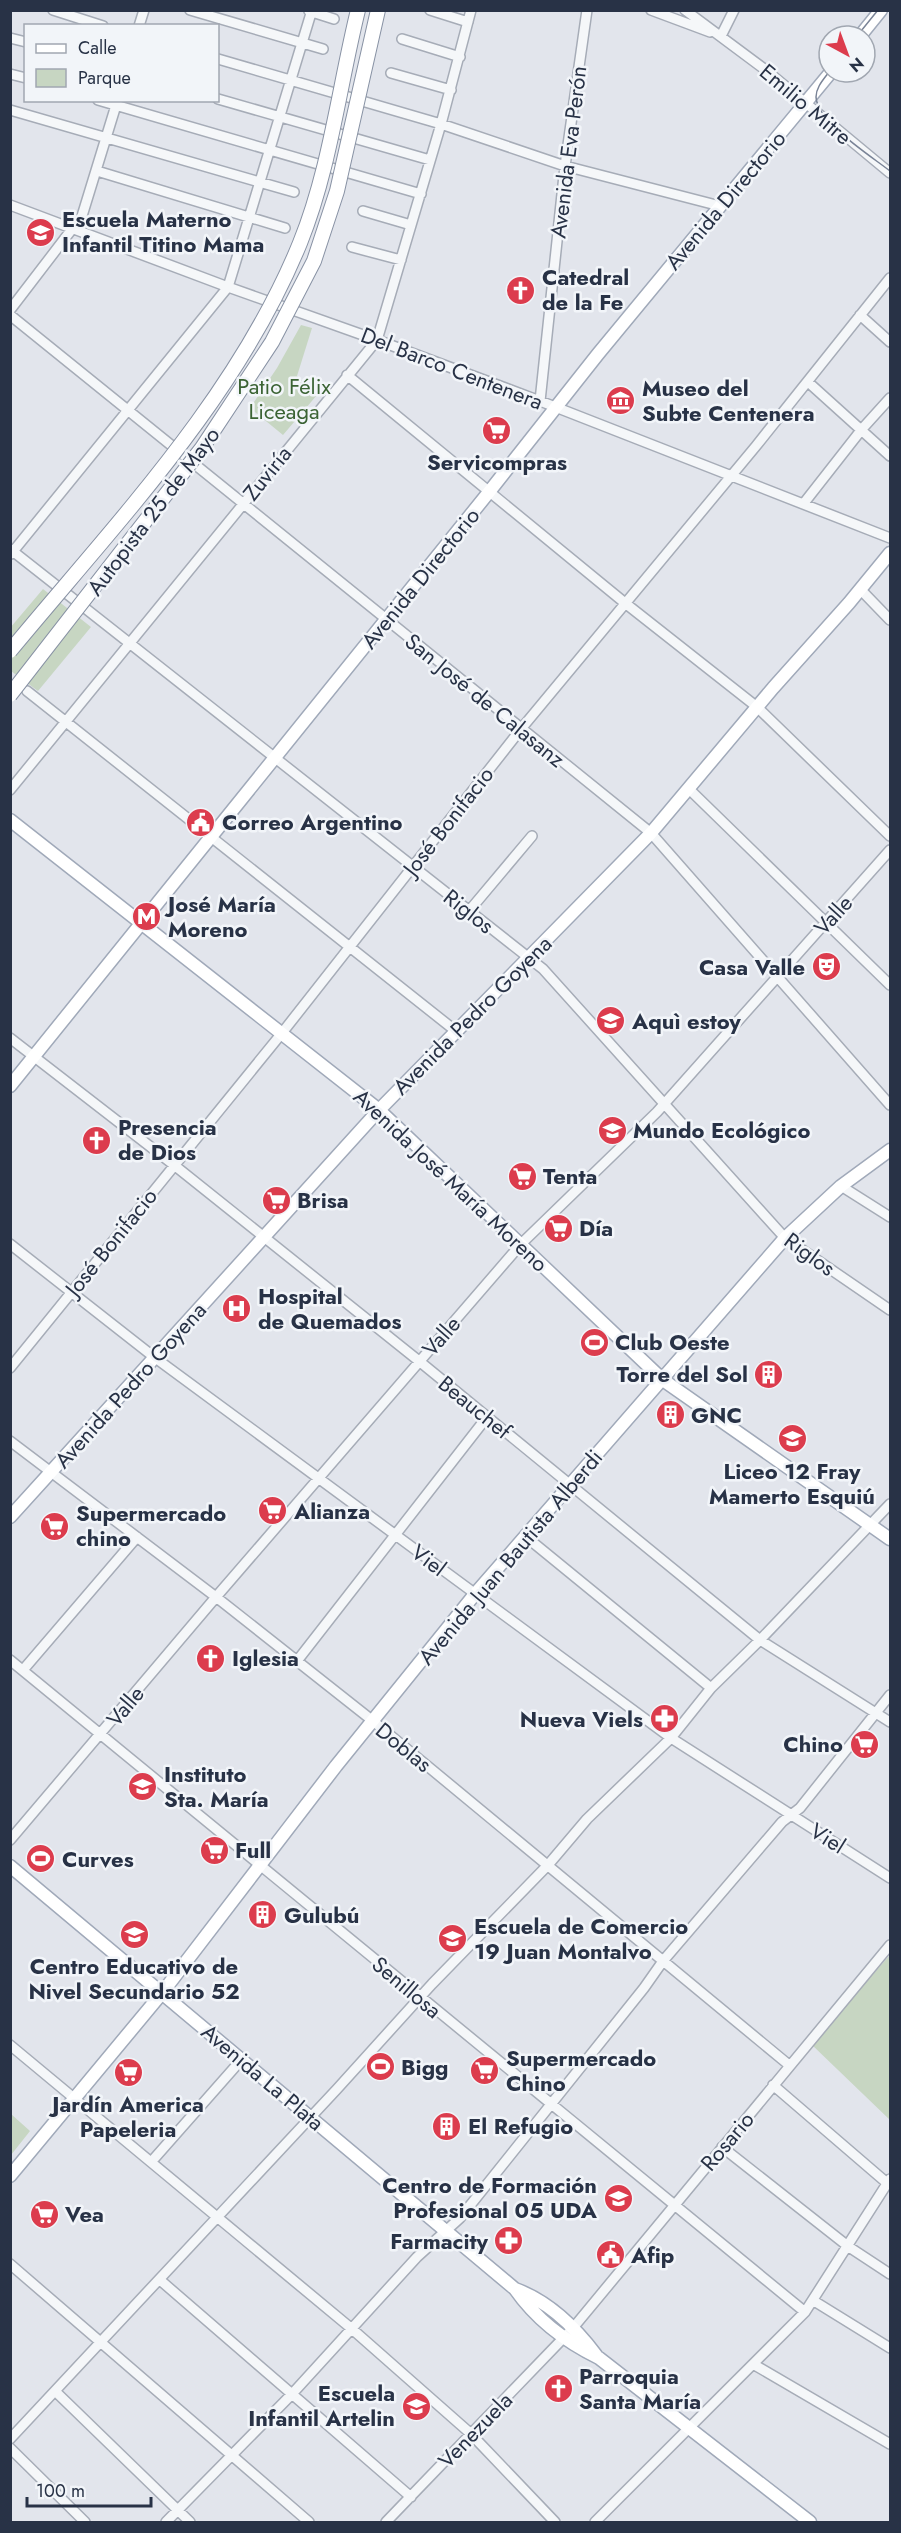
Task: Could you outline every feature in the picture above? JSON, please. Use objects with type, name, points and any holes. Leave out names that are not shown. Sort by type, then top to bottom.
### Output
[{"type":"highway","name":"Autopista 25 de Mayo","points":[[10,651],[192,431],[260,324],[300,243],[319,184],[358,10]]},
{"type":"highway","name":"Autopista 25 de Mayo","points":[[10,696],[202,448],[272,342],[314,261],[338,191],[378,10]]},
{"type":"main road","points":[[869,24],[880,10]]},
{"type":"main road","name":"Avenida Directorio","points":[[10,1086],[489,492],[597,354],[822,84]]},
{"type":"main road","name":"Avenida Pedro Goyena","points":[[10,1517],[379,1110],[651,833],[760,703],[776,691],[840,620],[849,603],[891,553]]},
{"type":"main road","name":"Avenida José María Moreno","points":[[10,820],[379,1110],[663,1380],[891,1539]]},
{"type":"main road","name":"Avenida Juan Bautista Alberdi","points":[[10,2176],[162,1993],[336,1766],[475,1594],[785,1238],[841,1186],[891,1150]]},
{"type":"main road","name":"Avenida La Plata","points":[[10,1866],[515,2289],[527,2306],[568,2333],[572,2345],[599,2358],[810,2523]]},
{"type":"street","points":[[53,10],[97,24]]},
{"type":"street","points":[[190,10],[323,48]]},
{"type":"street","points":[[430,10],[468,22]]},
{"type":"street","name":"Zuviría","points":[[10,790],[377,340],[451,90],[471,10]]},
{"type":"street","name":"Avenida Eva Perón","points":[[540,401],[565,166],[587,10]]},
{"type":"street","name":"Emilio Mitre","points":[[651,10],[721,36]]},
{"type":"street","name":"Emilio Mitre","points":[[685,10],[721,36],[891,173]]},
{"type":"street","points":[[721,36],[735,10]]},
{"type":"street","points":[[11,552],[228,287],[303,42],[310,11],[334,19]]},
{"type":"street","points":[[402,39],[460,57]]},
{"type":"street","points":[[219,59],[441,124],[565,166],[720,207]]},
{"type":"street","points":[[391,74],[451,90]]},
{"type":"street","points":[[219,99],[430,160]]},
{"type":"street","points":[[10,312],[82,216],[116,103],[421,194]]},
{"type":"street","points":[[10,110],[294,192]]},
{"type":"street","points":[[97,171],[285,228]]},
{"type":"street","name":"Del Barco Centenera","points":[[10,205],[556,407],[891,538]]},
{"type":"street","points":[[363,211],[411,225]]},
{"type":"street","points":[[352,247],[401,260]]},
{"type":"street","name":"José Bonifacio","points":[[10,1368],[350,948],[521,729],[891,278]]},
{"type":"street","name":"San José de Calasanz","points":[[10,312],[127,411],[651,833],[891,1105]]},
{"type":"street","points":[[860,315],[891,342]]},
{"type":"street","points":[[347,375],[625,603],[760,703],[891,836]]},
{"type":"street","points":[[808,382],[891,456]]},
{"type":"street","points":[[804,503],[862,429],[891,398]]},
{"type":"street","name":"Riglos","points":[[11,552],[130,642],[273,758],[543,969],[785,1238],[891,1310]]},
{"type":"street","points":[[861,590],[891,620]]},
{"type":"street","points":[[27,691],[210,839],[457,1032]]},
{"type":"street","points":[[689,789],[891,985]]},
{"type":"street","points":[[469,911],[532,836]]},
{"type":"street","name":"Valle","points":[[10,1840],[521,1244],[665,1103],[891,850]]},
{"type":"street","name":"Beauchef","points":[[10,1038],[174,1165],[419,1361],[760,1640],[891,1722]]},
{"type":"street","points":[[841,1186],[891,1217]]},
{"type":"street","name":"Viel","points":[[10,1245],[154,1357],[671,1738],[891,1878]]},
{"type":"street","points":[[297,1661],[487,1417]]},
{"type":"street","name":"Doblas","points":[[10,1441],[216,1597],[373,1721],[789,2065]]},
{"type":"street","points":[[10,2439],[311,2118],[419,1998],[548,1865],[587,1819],[671,1738],[711,1688],[891,1504]]},
{"type":"street","points":[[525,1536],[711,1688]]},
{"type":"street","points":[[23,1670],[137,1537]]},
{"type":"street","name":"Senillosa","points":[[10,1660],[262,1865],[419,1998],[805,2312]]},
{"type":"street","points":[[166,2523],[291,2394],[417,2257],[460,2218],[644,1988],[663,1961],[782,1822],[800,1808],[891,1695]]},
{"type":"street","name":"Rosario","points":[[568,2333],[891,1945]]},
{"type":"street","points":[[10,2045],[352,2329],[470,2433],[555,2523]]},
{"type":"street","points":[[152,2161],[242,2059]]},
{"type":"street","points":[[595,2523],[805,2312],[849,2247],[889,2181],[773,2085]]},
{"type":"street","points":[[722,2147],[849,2247],[891,2274]]},
{"type":"street","points":[[10,2264],[309,2523]]},
{"type":"street","points":[[160,2280],[411,2497]]},
{"type":"street","points":[[814,2301],[891,2348]]},
{"type":"street","name":"Venezuela","points":[[386,2523],[568,2333]]},
{"type":"street","points":[[753,2364],[891,2444]]},
{"type":"street","points":[[56,2392],[190,2523]]},
{"type":"street","points":[[10,2448],[85,2523]]},
{"type":"green space","name":"Patio Félix Liceaga","points":[[301,325],[312,328],[297,376],[317,395],[283,435],[250,408],[277,368]]},
{"type":"green space","points":[[43,589],[91,627],[38,691],[11,671],[10,628]]},
{"type":"green space","points":[[890,1955],[890,2120],[811,2044]]},
{"type":"green space","points":[[10,2114],[30,2131],[11,2155]]},
{"type":"tram line","points":[[867,24],[878,10]]},
{"type":"tram line","points":[[820,84],[816,97],[825,117],[846,138],[890,171]]},
{"type":"place","name":"Escuela Materno Infantil Titino Mama","points":[[41,232]]},
{"type":"place","name":"Catedral de la Fe","points":[[521,290]]},
{"type":"place","name":"Museo del Subte Centenera","points":[[621,401]]},
{"type":"place","name":"Servicompras","points":[[497,430]]},
{"type":"place","name":"Correo Argentino","points":[[201,822]]},
{"type":"place","name":"José María Moreno","points":[[147,917]]},
{"type":"place","name":"Casa Valle","points":[[826,967]]},
{"type":"place","name":"Aquì estoy","points":[[611,1021]]},
{"type":"place","name":"Mundo Ecológico","points":[[612,1130]]},
{"type":"place","name":"Presencia de Dios","points":[[97,1140]]},
{"type":"place","name":"Tenta","points":[[522,1176]]},
{"type":"place","name":"Brisa","points":[[276,1200]]},
{"type":"place","name":"Día","points":[[558,1228]]},
{"type":"place","name":"Hospital de Quemados","points":[[237,1309]]},
{"type":"place","name":"Club Oeste","points":[[594,1342]]},
{"type":"place","name":"Torre del Sol","points":[[769,1374]]},
{"type":"place","name":"GNC","points":[[670,1415]]},
{"type":"place","name":"Liceo 12 Fray Mamerto Esquiú","points":[[792,1439]]},
{"type":"place","name":"Alianza","points":[[273,1511]]},
{"type":"place","name":"Supermercado chino","points":[[55,1526]]},
{"type":"place","name":"Iglesia","points":[[211,1658]]},
{"type":"place","name":"Nueva Viels","points":[[664,1719]]},
{"type":"place","name":"Chino","points":[[864,1744]]},
{"type":"place","name":"Instituto Sta. María","points":[[143,1787]]},
{"type":"place","name":"Full","points":[[214,1850]]},
{"type":"place","name":"Curves","points":[[41,1859]]},
{"type":"place","name":"Gulubú","points":[[263,1915]]},
{"type":"place","name":"Centro Educativo de Nivel Secundario 52","points":[[134,1934]]},
{"type":"place","name":"Escuela de Comercio 19 Juan Montalvo","points":[[453,1939]]},
{"type":"place","name":"Bigg","points":[[380,2067]]},
{"type":"place","name":"Supermercado Chino","points":[[485,2071]]},
{"type":"place","name":"Jardín America Papeleria","points":[[128,2072]]},
{"type":"place","name":"El Refugio","points":[[447,2126]]},
{"type":"place","name":"Centro de Formación Profesional 05 UDA","points":[[618,2198]]},
{"type":"place","name":"Vea","points":[[44,2214]]},
{"type":"place","name":"Farmacity","points":[[509,2241]]},
{"type":"place","name":"Afip","points":[[610,2255]]},
{"type":"place","name":"Parroquia Santa María","points":[[558,2389]]},
{"type":"place","name":"Escuela Infantil Artelin","points":[[416,2406]]}]
